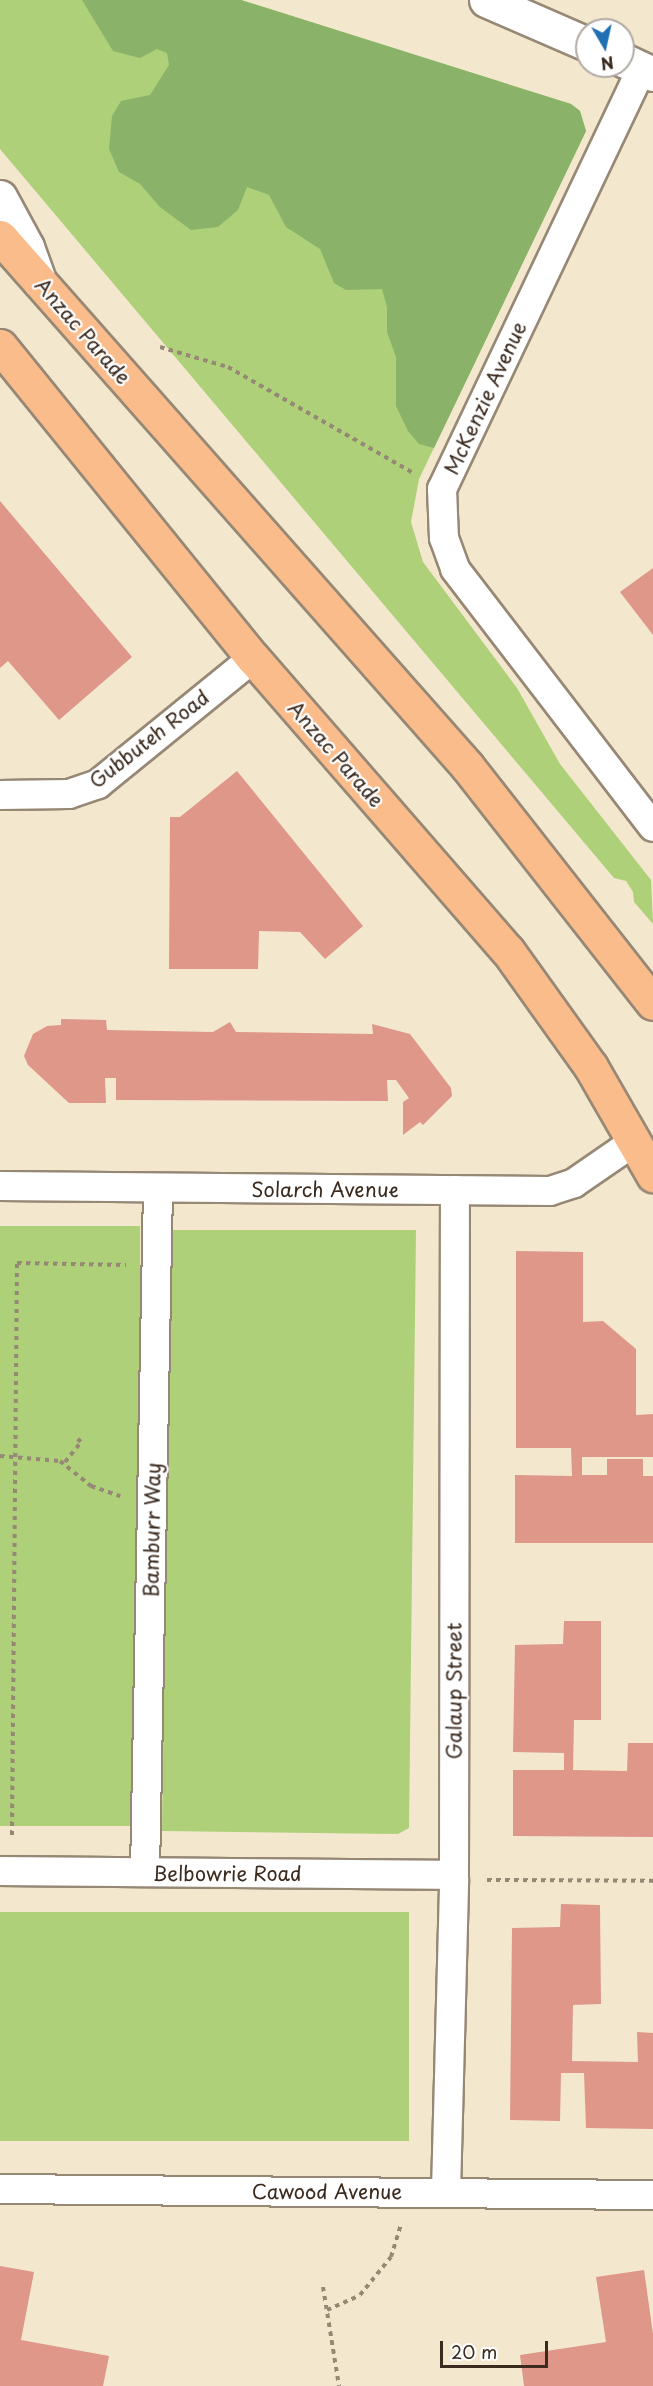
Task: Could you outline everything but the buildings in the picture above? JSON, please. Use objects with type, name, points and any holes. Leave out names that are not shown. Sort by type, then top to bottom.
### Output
[{"type":"main road","name":"Anzac Parade","points":[[0,237],[467,766],[653,1003]]},
{"type":"main road","name":"Anzac Parade","points":[[0,346],[253,658],[508,951],[591,1067],[653,1175]]},
{"type":"street","points":[[486,0],[575,39]]},
{"type":"street","name":"McKenzie Avenue","points":[[639,68],[442,489],[444,538],[455,569],[653,827]]},
{"type":"street","points":[[0,197],[27,247],[41,284]]},
{"type":"street","name":"Gubbuteh Road","points":[[0,795],[69,794],[98,784],[253,658]]},
{"type":"street","name":"Solarch Avenue","points":[[0,1186],[559,1190],[583,1179],[635,1141]]},
{"type":"street","name":"Bamburr Way","points":[[145,1872],[159,1188]]},
{"type":"street","name":"Galaup Street","points":[[446,2192],[453,1877],[455,1190]]},
{"type":"street","name":"Belbowrie Road","points":[[0,1871],[453,1877]]},
{"type":"street","name":"Cawood Avenue","points":[[0,2189],[653,2194]]},
{"type":"path","points":[[160,347],[228,367],[442,489]]},
{"type":"path","points":[[12,1835],[17,1263],[157,1265]]},
{"type":"path","points":[[64,1462],[81,1442],[75,1436]]},
{"type":"path","points":[[0,1456],[64,1462],[98,1490],[127,1497],[153,1497]]},
{"type":"path","points":[[453,1877],[653,1881]]},
{"type":"path","points":[[327,2310],[360,2295],[391,2257],[403,2216]]},
{"type":"path","points":[[323,2287],[339,2386]]},
{"type":"green space","points":[[0,0],[241,0],[571,104],[580,111],[586,131],[419,479],[411,522],[423,562],[517,688],[560,764],[651,880],[653,924],[634,902],[633,892],[626,881],[614,878],[0,149]]},
{"type":"green space","points":[[82,0],[241,0],[571,104],[580,111],[586,131],[434,448],[419,444],[408,431],[396,406],[396,357],[387,332],[387,307],[382,289],[346,290],[334,283],[320,249],[286,227],[269,195],[247,187],[238,210],[218,227],[191,230],[160,207],[140,184],[119,172],[109,149],[112,116],[121,101],[150,95],[169,65],[167,53],[157,49],[140,58],[113,51]]},
{"type":"green space","points":[[0,1226],[140,1226],[140,1826],[0,1826]]},
{"type":"green space","points":[[170,1230],[416,1230],[409,1828],[398,1834],[162,1831]]},
{"type":"green space","points":[[0,1912],[409,1912],[409,2141],[0,2141]]}]
